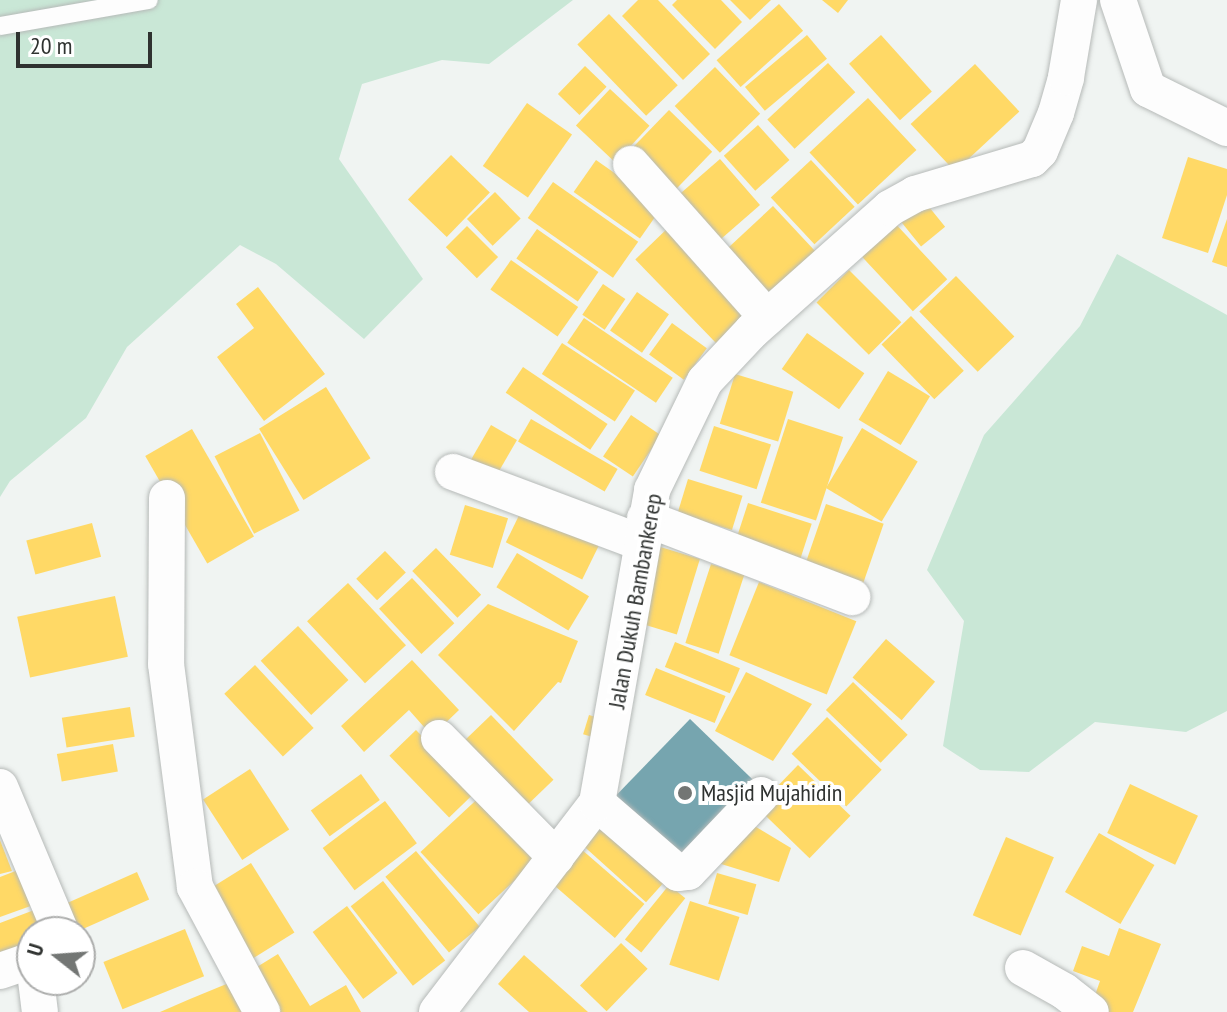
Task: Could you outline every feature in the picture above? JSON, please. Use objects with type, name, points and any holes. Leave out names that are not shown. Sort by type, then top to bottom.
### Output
[{"type":"street","name":"Jalan Dukuh Bambankerep","points":[[437,1012],[597,803],[622,675],[652,490],[705,381],[767,317],[890,208],[915,194],[1032,159],[1040,151],[1056,113],[1066,77],[1079,0]]},
{"type":"street","points":[[1118,0],[1148,89],[1227,128]]},
{"type":"street","points":[[631,164],[767,317]]},
{"type":"street","points":[[453,472],[852,597]]},
{"type":"street","points":[[167,498],[166,664],[195,887],[262,1012]]},
{"type":"street","points":[[439,738],[556,857]]},
{"type":"street","points":[[0,787],[54,916]]},
{"type":"street","points":[[597,803],[678,873],[688,872],[761,795]]},
{"type":"street","points":[[1023,968],[1064,991],[1091,1012]]},
{"type":"lane","points":[[0,26],[149,0]]},
{"type":"green space","points":[[0,0],[573,0],[489,64],[442,60],[362,84],[339,159],[423,279],[364,339],[276,264],[240,245],[127,347],[86,418],[10,481],[0,497]]},
{"type":"green space","points":[[1117,254],[1227,315],[1227,711],[1186,732],[1095,722],[1029,772],[980,770],[943,746],[964,621],[927,570],[984,435],[1080,326]]},
{"type":"building: Hunian","points":[[638,0],[658,0],[710,54],[683,80],[622,16]]},
{"type":"building: Hunian","points":[[677,0],[721,0],[742,22],[715,49],[672,5]]},
{"type":"building: Hunian","points":[[730,0],[771,0],[750,20]]},
{"type":"building: Hunian","points":[[822,0],[848,0],[838,13]]},
{"type":"building: Hunian","points":[[779,4],[803,31],[741,87],[717,60]]},
{"type":"building: Hunian","points":[[609,14],[678,85],[646,116],[577,45]]},
{"type":"building: Hunian","points":[[807,35],[827,59],[765,111],[745,87]]},
{"type":"building: Hunian","points":[[881,35],[932,91],[900,120],[849,64]]},
{"type":"building: Hunian","points":[[828,63],[855,92],[795,149],[767,120]]},
{"type":"building: Hunian","points":[[975,64],[1019,112],[955,172],[911,124]]},
{"type":"building: Hunian","points":[[585,66],[607,87],[579,115],[558,94]]},
{"type":"building: Hunian","points":[[715,67],[760,114],[720,153],[675,106]]},
{"type":"building: Hunian","points":[[610,89],[649,126],[615,162],[576,126]]},
{"type":"building: Hunian","points":[[868,98],[916,150],[858,204],[809,153]]},
{"type":"building: Hunian","points":[[527,103],[572,135],[528,198],[483,166]]},
{"type":"building: Hunian","points":[[669,110],[712,152],[673,193],[629,151]]},
{"type":"building: Hunian","points":[[758,125],[789,160],[755,191],[724,156]]},
{"type":"building: Hunian","points":[[451,155],[490,193],[447,237],[408,200]]},
{"type":"building: Hunian","points":[[1188,157],[1227,169],[1227,195],[1208,253],[1162,238]]},
{"type":"building: Hunian","points":[[720,159],[760,205],[713,246],[673,200]]},
{"type":"building: Hunian","points":[[596,160],[662,206],[640,238],[574,192]]},
{"type":"building: Hunian","points":[[811,160],[855,207],[814,244],[771,198]]},
{"type":"building: Hunian","points":[[553,182],[638,242],[613,278],[528,218]]},
{"type":"building: Hunian","points":[[495,192],[521,219],[493,246],[467,219]]},
{"type":"building: Hunian","points":[[925,202],[945,227],[921,246],[901,222]]},
{"type":"building: Hunian","points":[[773,206],[816,252],[763,302],[720,256]]},
{"type":"building: Hunian","points":[[1227,219],[1227,267],[1212,262]]},
{"type":"building: Hunian","points":[[892,220],[947,279],[913,311],[858,252]]},
{"type":"building: Hunian","points":[[672,224],[755,310],[719,346],[635,259]]},
{"type":"building: Hunian","points":[[467,226],[498,257],[477,278],[446,247]]},
{"type":"building: Hunian","points":[[537,229],[598,272],[578,302],[516,258]]},
{"type":"building: Hunian","points":[[511,260],[578,307],[558,337],[490,289]]},
{"type":"building: Hunian","points":[[849,270],[901,322],[869,355],[816,303]]},
{"type":"building: Hunian","points":[[956,276],[1014,336],[978,372],[919,311]]},
{"type":"building: Hunian","points":[[603,284],[625,299],[605,330],[582,315]]},
{"type":"building: Hunian","points":[[258,287],[325,374],[264,421],[217,357],[254,328],[236,304]]},
{"type":"building: Hunian","points":[[637,292],[669,314],[642,353],[610,331]]},
{"type":"building: Hunian","points":[[911,316],[964,371],[934,399],[882,344]]},
{"type":"building: Hunian","points":[[584,318],[673,378],[656,403],[567,343]]},
{"type":"building: Hunian","points":[[672,323],[707,348],[684,380],[649,355]]},
{"type":"building: Hunian","points":[[807,333],[864,373],[839,409],[782,369]]},
{"type":"building: Hunian","points":[[562,343],[635,390],[615,421],[542,374]]},
{"type":"building: Hunian","points":[[523,367],[608,424],[590,450],[506,393]]},
{"type":"building: Hunian","points":[[888,371],[930,396],[901,445],[859,420]]},
{"type":"building: Hunian","points":[[735,374],[793,392],[778,442],[720,424]]},
{"type":"building: Hunian","points":[[326,387],[371,458],[304,500],[259,429]]},
{"type":"building: Hunian","points":[[631,415],[661,435],[633,477],[603,456]]},
{"type":"building: Hunian","points":[[531,419],[618,469],[605,492],[518,442]]},
{"type":"building: Hunian","points":[[788,419],[843,437],[816,521],[761,503]]},
{"type":"building: Hunian","points":[[491,425],[517,440],[491,484],[466,469]]},
{"type":"building: Hunian","points":[[714,426],[771,445],[757,489],[699,471]]},
{"type":"building: Hunian","points":[[862,428],[918,461],[882,521],[826,488]]},
{"type":"building: Hunian","points":[[192,429],[254,536],[207,563],[145,456]]},
{"type":"building: Hunian","points":[[260,433],[299,511],[254,534],[215,456]]},
{"type":"building: Hunian","points":[[688,479],[743,496],[732,530],[677,513]]},
{"type":"building: Hunian","points":[[526,501],[602,538],[582,580],[506,542]]},
{"type":"building: Hunian","points":[[748,503],[812,524],[799,563],[735,542]]},
{"type":"building: Hunian","points":[[826,504],[884,524],[861,589],[804,569]]},
{"type":"building: Hunian","points":[[465,505],[508,518],[493,568],[450,555]]},
{"type":"building: Hunian","points":[[92,523],[101,557],[35,574],[26,541]]},
{"type":"building: Hunian","points":[[654,545],[700,559],[677,635],[631,621]]},
{"type":"building: Hunian","points":[[436,548],[481,595],[457,618],[412,571]]},
{"type":"building: Hunian","points":[[385,551],[406,573],[377,600],[356,579]]},
{"type":"building: Hunian","points":[[517,553],[589,596],[568,631],[496,587]]},
{"type":"building: Hunian","points":[[711,564],[744,575],[719,654],[685,643]]},
{"type":"building: Hunian","points":[[412,578],[454,623],[421,654],[379,609]]},
{"type":"building: Hunian","points":[[759,582],[856,621],[827,695],[729,655]]},
{"type":"building: Hunian","points":[[348,583],[406,645],[365,683],[307,621]]},
{"type":"building: Hunian","points":[[115,596],[128,657],[30,677],[17,617]]},
{"type":"building: Hunian","points":[[488,604],[578,641],[561,683],[558,682],[514,731],[438,655]]},
{"type":"building: Hunian","points":[[298,626],[348,680],[311,715],[261,661]]},
{"type":"building: Hunian","points":[[886,639],[935,682],[902,720],[853,677]]},
{"type":"building: Hunian","points":[[675,642],[740,668],[730,693],[665,667]]},
{"type":"building: Hunian","points":[[412,660],[459,710],[432,736],[409,710],[364,752],[341,726]]},
{"type":"building: Hunian","points":[[255,665],[314,728],[283,757],[224,694]]},
{"type":"building: Hunian","points":[[656,668],[726,696],[715,723],[645,695]]},
{"type":"building: Hunian","points":[[746,672],[812,704],[773,761],[715,731]]},
{"type":"building: Hunian","points":[[853,682],[908,735],[881,763],[826,710]]},
{"type":"building: Hunian","points":[[130,707],[135,737],[67,747],[62,718]]},
{"type":"building: Hunian","points":[[491,715],[554,780],[519,813],[456,748]]},
{"type":"building: Hunian","points":[[589,715],[605,720],[599,739],[583,734]]},
{"type":"building: Hunian","points":[[827,717],[882,770],[846,806],[792,754]]},
{"type":"building: Hunian","points":[[416,730],[476,792],[449,818],[389,756]]},
{"type":"building: Hunian","points":[[113,744],[118,772],[62,781],[57,754]]},
{"type":"building: Hunian","points":[[798,765],[851,816],[810,858],[757,807]]},
{"type":"building: Hunian","points":[[250,769],[289,829],[242,860],[203,799]]},
{"type":"building: Hunian","points":[[361,774],[380,800],[330,836],[311,810]]},
{"type":"building: Hunian","points":[[1130,784],[1198,816],[1175,865],[1107,833]]},
{"type":"building: Hunian","points":[[487,790],[545,852],[478,914],[420,852]]},
{"type":"building: Hunian","points":[[385,801],[417,843],[355,890],[323,848]]},
{"type":"building: Hunian","points":[[743,819],[791,848],[779,882],[705,859]]},
{"type":"building: Hunian","points":[[607,820],[669,876],[646,902],[584,846]]},
{"type":"building: Hunian","points":[[1099,833],[1154,865],[1120,924],[1065,892]]},
{"type":"building: Hunian","points":[[1006,837],[1054,857],[1021,936],[973,915]]},
{"type":"building: Hunian","points":[[0,840],[12,871],[0,874]]},
{"type":"building: Hunian","points":[[581,849],[644,904],[615,938],[551,883]]},
{"type":"building: Hunian","points":[[416,851],[480,927],[449,953],[385,877]]},
{"type":"building: Hunian","points":[[251,863],[294,933],[244,964],[200,895]]},
{"type":"building: Hunian","points":[[26,867],[39,903],[0,917],[0,877]]},
{"type":"building: Hunian","points":[[137,872],[149,899],[96,923],[96,916],[60,916],[57,908]]},
{"type":"building: Hunian","points":[[717,873],[756,884],[748,915],[708,904]]},
{"type":"building: Hunian","points":[[383,881],[445,961],[413,986],[351,906]]},
{"type":"building: Hunian","points":[[669,885],[685,898],[641,953],[625,939]]},
{"type":"building: Hunian","points":[[690,901],[739,917],[719,981],[669,965]]},
{"type":"building: Hunian","points":[[347,906],[398,973],[363,999],[313,932]]},
{"type":"building: Hunian","points":[[42,907],[46,916],[18,916]]},
{"type":"building: Hunian","points":[[16,917],[16,961],[0,967],[0,923]]},
{"type":"building: Hunian","points":[[1119,928],[1161,944],[1133,1012],[1097,1012],[1090,1009],[1100,981],[1073,971],[1082,946],[1109,956]]},
{"type":"building: Hunian","points":[[185,929],[204,976],[123,1009],[103,962]]},
{"type":"building: Hunian","points":[[621,943],[648,969],[607,1011],[580,985]]},
{"type":"building: Hunian","points":[[278,954],[310,1006],[346,985],[361,1012],[266,1012],[244,975]]},
{"type":"building: Hunian","points":[[524,955],[588,1012],[529,1012],[498,984]]},
{"type":"building: Hunian","points":[[241,978],[255,1012],[160,1012],[190,999]]},
{"type":"building: Publik","name":"Masjid Mujahidin","points":[[690,719],[758,785],[681,866],[612,800]]},
{"type":"place","name":"Masjid Mujahidin","points":[[685,793]]}]
